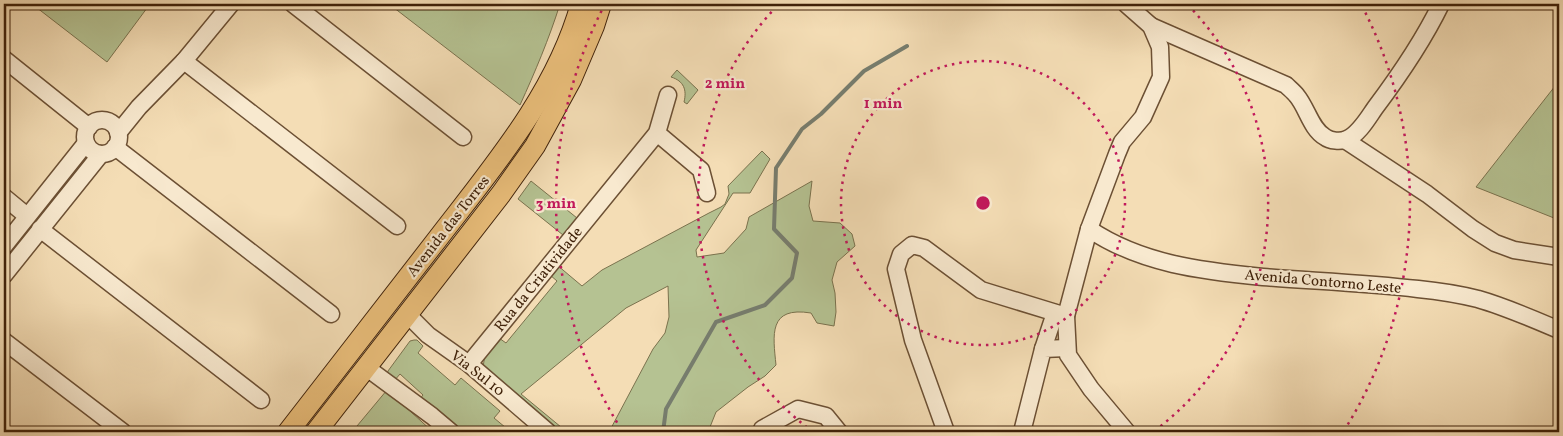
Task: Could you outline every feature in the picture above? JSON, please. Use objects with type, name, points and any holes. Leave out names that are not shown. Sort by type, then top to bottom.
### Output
[{"type":"main road","name":"Avenida das Torres","points":[[288,432],[496,163],[545,90],[561,57],[581,4]]},
{"type":"main road","name":"Avenida das Torres","points":[[316,432],[501,194],[535,146],[571,80],[594,26],[601,4]]},
{"type":"street","points":[[4,275],[111,145],[139,107],[184,61],[231,4]]},
{"type":"street","points":[[293,4],[463,137]]},
{"type":"street","points":[[1126,4],[1150,26],[1286,85],[1297,95],[1319,132],[1325,138],[1346,140],[1427,194],[1473,229],[1495,243],[1514,250],[1559,257]]},
{"type":"street","points":[[1346,140],[1365,122],[1403,70],[1441,4]]},
{"type":"street","points":[[1022,432],[1043,350],[1061,314],[1089,229],[1122,142],[1143,117],[1161,77],[1160,47],[1150,26]]},
{"type":"street","points":[[4,59],[88,135],[91,150],[111,145]]},
{"type":"street","points":[[184,61],[397,226]]},
{"type":"street","name":"Rua da Criatividade","points":[[469,364],[657,133],[668,95]]},
{"type":"street","points":[[4,246],[99,121],[123,117],[139,107]]},
{"type":"street","points":[[107,121],[114,126],[111,145]]},
{"type":"street","points":[[657,133],[701,170],[707,193]]},
{"type":"street","points":[[111,145],[330,314]]},
{"type":"street","points":[[4,197],[27,216]]},
{"type":"street","points":[[40,229],[261,400]]},
{"type":"street","name":"Avenida Contorno Leste","points":[[1089,229],[1136,253],[1180,266],[1217,272],[1419,289],[1454,294],[1506,308],[1559,330]]},
{"type":"street","points":[[946,432],[913,340],[896,269],[901,254],[912,246],[924,248],[981,290],[1061,314]]},
{"type":"street","name":"Via Sul 10","points":[[407,314],[428,335],[469,364],[548,432]]},
{"type":"street","points":[[1061,314],[1068,355],[1091,389],[1127,432]]},
{"type":"street","points":[[4,341],[123,432]]},
{"type":"street","points":[[1043,350],[1067,348]]},
{"type":"street","points":[[367,368],[451,432]]},
{"type":"street","points":[[762,429],[798,409],[826,416],[839,432]]},
{"type":"green space","points":[[32,4],[150,4],[107,62]]},
{"type":"green space","points":[[389,4],[560,4],[542,55],[520,105]]},
{"type":"green space","points":[[677,70],[698,90],[687,104],[684,102],[684,86],[671,77]]},
{"type":"green space","points":[[1559,81],[1559,220],[1476,187]]},
{"type":"green space","points":[[762,151],[770,159],[750,193],[733,193],[696,250],[697,257],[724,253],[746,229],[749,217],[812,181],[809,206],[813,221],[840,223],[852,234],[855,246],[837,262],[832,280],[836,312],[834,326],[817,323],[811,313],[797,312],[780,318],[774,334],[776,365],[765,376],[716,412],[708,432],[609,432],[653,349],[665,333],[669,317],[668,286],[626,308],[521,394],[567,432],[552,432],[483,367],[485,355],[499,338],[506,343],[557,281],[550,275],[557,265],[582,286],[602,270],[725,204],[729,194],[728,186]]},
{"type":"green space","points":[[531,181],[577,218],[563,235],[518,199]]},
{"type":"green space","points":[[417,340],[423,346],[418,353],[455,385],[461,378],[500,411],[494,418],[511,432],[455,432],[418,401],[423,395],[400,374],[394,381],[387,374],[388,371],[410,341]]},
{"type":"green space","points":[[387,390],[433,432],[352,432]]},
{"type":"waterway","points":[[663,432],[666,409],[716,322],[765,305],[792,278],[797,253],[774,229],[776,168],[802,129],[821,114],[864,71],[907,46]]}]
